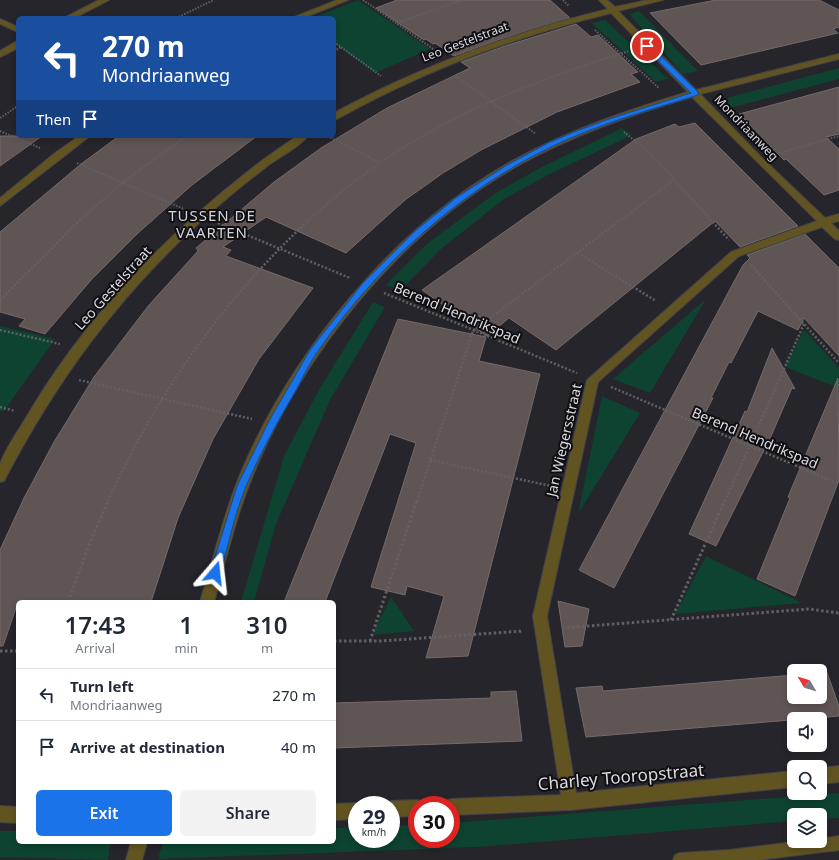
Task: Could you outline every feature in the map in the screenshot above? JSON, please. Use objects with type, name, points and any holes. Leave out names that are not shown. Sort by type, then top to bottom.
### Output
[{"type":"street","points":[[72,16],[105,0]]},
{"type":"street","points":[[301,16],[344,0]]},
{"type":"street","name":"Mondriaanweg","points":[[602,0],[696,94],[758,159],[839,237]]},
{"type":"street","name":"Leo Gestelstraat","points":[[336,116],[393,85],[449,60],[504,40],[581,17],[659,0]]},
{"type":"street","points":[[0,21],[16,29]]},
{"type":"street","points":[[0,55],[16,45]]},
{"type":"street","points":[[208,600],[242,486],[272,424],[313,353],[366,285],[418,233],[459,198],[550,145],[611,120],[696,94],[839,56]]},
{"type":"street","points":[[0,202],[58,155],[82,138]]},
{"type":"street","name":"Leo Gestelstraat","points":[[0,477],[59,375],[78,349],[149,266],[201,216],[242,180],[300,138]]},
{"type":"street","name":"Jan Wiegersstraat","points":[[570,802],[540,616],[567,490],[593,380],[735,254],[839,217]]},
{"type":"street","points":[[827,775],[839,774]]},
{"type":"street","name":"Charley Tooropstraat","points":[[460,807],[570,802],[787,780]]},
{"type":"street","points":[[336,812],[348,811]]},
{"type":"street","points":[[0,814],[16,815]]},
{"type":"street","points":[[134,860],[138,844]]},
{"type":"lane","points":[[680,860],[729,857],[839,842]]},
{"type":"path","points":[[180,16],[214,0]]},
{"type":"path","points":[[362,0],[449,60]]},
{"type":"path","points":[[396,23],[462,0]]},
{"type":"path","points":[[562,0],[673,101]]},
{"type":"path","points":[[336,43],[393,85]]},
{"type":"path","points":[[69,600],[104,508],[136,441],[160,398],[184,362],[241,286],[277,247],[333,197],[378,162],[430,131],[490,101],[538,80],[647,46]]},
{"type":"path","points":[[336,49],[341,47]]},
{"type":"path","points":[[440,64],[550,145]]},
{"type":"path","points":[[0,118],[16,107]]},
{"type":"path","name":"Berend Hendrikspad","points":[[0,131],[16,138]]},
{"type":"path","points":[[758,159],[839,136]]},
{"type":"path","name":"Berend Hendrikspad","points":[[17,138],[839,484]]},
{"type":"path","points":[[0,300],[61,237],[123,182],[183,138]]},
{"type":"path","points":[[332,138],[378,162]]},
{"type":"path","points":[[370,641],[473,331],[674,180]]},
{"type":"path","points":[[578,253],[671,311]]},
{"type":"path","points":[[671,620],[804,324]]},
{"type":"path","points":[[0,330],[78,349]]},
{"type":"path","points":[[59,375],[272,424]]},
{"type":"path","points":[[430,460],[567,490]]},
{"type":"path","points":[[336,641],[370,641],[542,630],[809,609],[839,613]]},
{"type":"path","points":[[0,651],[16,651]]},
{"type":"green space","points":[[358,0],[430,49],[375,73],[336,44],[336,16],[318,16]]},
{"type":"green space","points":[[639,11],[698,71],[683,74],[629,14]]},
{"type":"green space","points":[[605,20],[668,79],[656,82],[592,23]]},
{"type":"green space","points":[[839,68],[839,79],[730,108],[723,99]]},
{"type":"green space","points":[[622,128],[632,135],[550,174],[504,199],[441,249],[400,291],[386,285],[428,243],[494,194],[540,168]]},
{"type":"green space","points":[[706,299],[650,393],[613,379]]},
{"type":"green space","points":[[373,302],[385,307],[330,400],[276,524],[255,600],[242,600],[284,456],[320,388]]},
{"type":"green space","points":[[0,326],[55,339],[4,411],[0,411]]},
{"type":"green space","points":[[804,330],[839,368],[839,388],[785,367]]},
{"type":"green space","points":[[602,396],[640,413],[578,514]]},
{"type":"green space","points":[[706,556],[802,603],[675,614]]},
{"type":"green space","points":[[391,597],[414,631],[372,635]]},
{"type":"green space","points":[[839,793],[839,818],[827,819],[827,808],[787,808],[787,822],[460,848],[460,822],[787,797],[787,800],[827,800],[827,794]]},
{"type":"green space","points":[[408,825],[408,848],[450,848],[158,859],[162,844],[336,844],[336,828],[348,827],[348,848],[400,848],[400,826]]},
{"type":"green space","points":[[0,831],[16,831],[16,844],[110,844],[108,860],[0,857]]},
{"type":"building","points":[[397,0],[550,0],[570,18],[501,39],[454,56],[435,43],[433,44],[426,39],[424,40],[376,8]]},
{"type":"building","points":[[716,0],[819,0],[839,10],[839,27],[833,29],[838,33],[701,65],[650,13]]},
{"type":"building","points":[[576,24],[591,37],[598,35],[638,72],[631,74],[640,82],[557,112],[481,150],[443,173],[405,200],[346,253],[266,217],[223,247],[231,250],[226,256],[313,288],[259,359],[213,439],[178,518],[152,600],[16,600],[16,608],[3,646],[0,646],[0,550],[24,498],[54,442],[94,377],[149,305],[198,251],[196,248],[274,182],[321,148],[387,108],[470,68],[461,62],[505,46]]},
{"type":"building","points":[[839,87],[839,134],[826,137],[839,149],[839,190],[824,195],[786,159],[784,160],[739,114]]},
{"type":"building","points":[[695,123],[798,226],[740,247],[715,221],[556,350],[509,318],[487,336],[422,290],[636,139],[675,124],[679,127]]},
{"type":"building","points":[[0,136],[39,138],[0,166]]},
{"type":"building","points":[[116,138],[254,138],[192,185],[137,234],[91,280],[45,334],[19,326],[25,319],[0,312],[0,232],[81,164]]},
{"type":"building","points":[[805,234],[839,268],[839,356],[804,318],[798,330],[758,311],[731,363],[729,362],[711,398],[713,398],[614,588],[579,570],[743,265],[750,258],[747,255]]},
{"type":"building","points":[[398,319],[486,337],[479,361],[540,374],[468,656],[426,658],[444,596],[407,586],[405,595],[371,587],[416,443],[390,434],[326,600],[285,600]]},
{"type":"building","points":[[772,348],[795,389],[792,388],[771,436],[716,546],[689,534],[745,411],[747,412]]},
{"type":"building","points":[[838,378],[839,480],[795,596],[757,579],[790,498],[788,497]]},
{"type":"building","points":[[558,601],[589,609],[582,646],[565,647]]},
{"type":"building","points":[[827,673],[839,706],[839,716],[827,717],[827,712],[787,712],[787,720],[586,737],[576,688],[602,686],[603,691],[787,676],[787,704],[827,704]]},
{"type":"building","points":[[516,691],[522,741],[336,748],[336,703],[491,698],[491,692]]},
{"type":"district","name":"TUSSEN DE VAARTEN","points":[[212,224]]},
{"type":"route","points":[[215,573],[242,486],[272,424],[313,353],[366,285],[418,233],[459,198],[550,145],[611,120],[696,94],[647,46]]}]
